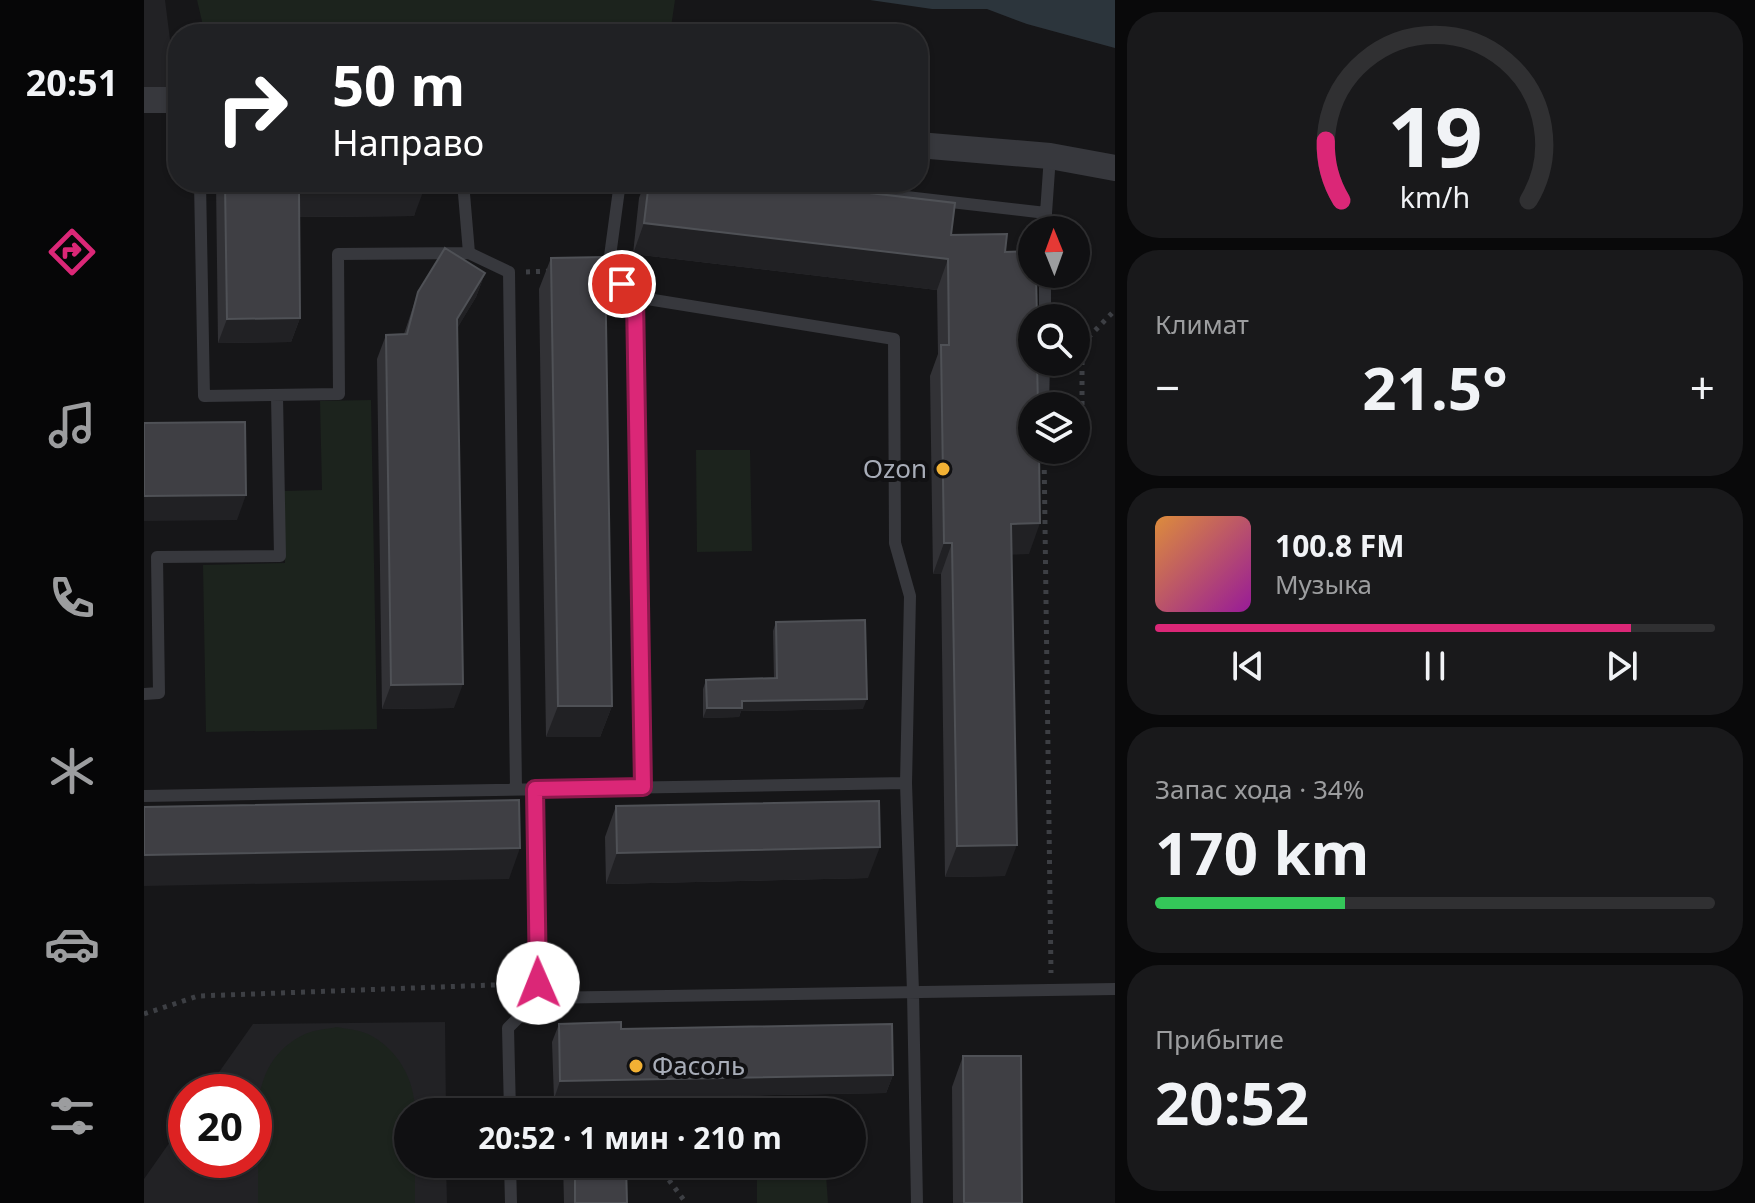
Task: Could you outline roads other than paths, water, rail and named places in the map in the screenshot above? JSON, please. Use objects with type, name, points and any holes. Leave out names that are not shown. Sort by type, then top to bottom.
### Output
[{"type":"street","points":[[144,100],[168,100]]},
{"type":"street","points":[[928,146],[1050,156],[1115,168]]},
{"type":"lane","points":[[863,192],[1046,213],[1050,156]]},
{"type":"lane","points":[[200,192],[204,396],[339,394],[338,254],[469,253],[509,272],[516,789]]},
{"type":"lane","points":[[464,192],[469,253]]},
{"type":"lane","points":[[619,192],[608,271],[635,297],[894,339],[895,543],[910,596],[906,783],[917,1203]]},
{"type":"lane","points":[[635,297],[643,787]]},
{"type":"lane","points":[[144,694],[159,693],[157,557],[280,556],[277,396]]},
{"type":"lane","points":[[144,796],[906,783]]},
{"type":"lane","points":[[535,789],[538,998]]},
{"type":"lane","points":[[510,1098],[508,1028],[538,998],[1115,989]]},
{"type":"lane","points":[[510,1178],[511,1203]]},
{"type":"place","name":"Ozon","points":[[943,469]]},
{"type":"place","name":"Фасоль","points":[[636,1066]]}]
